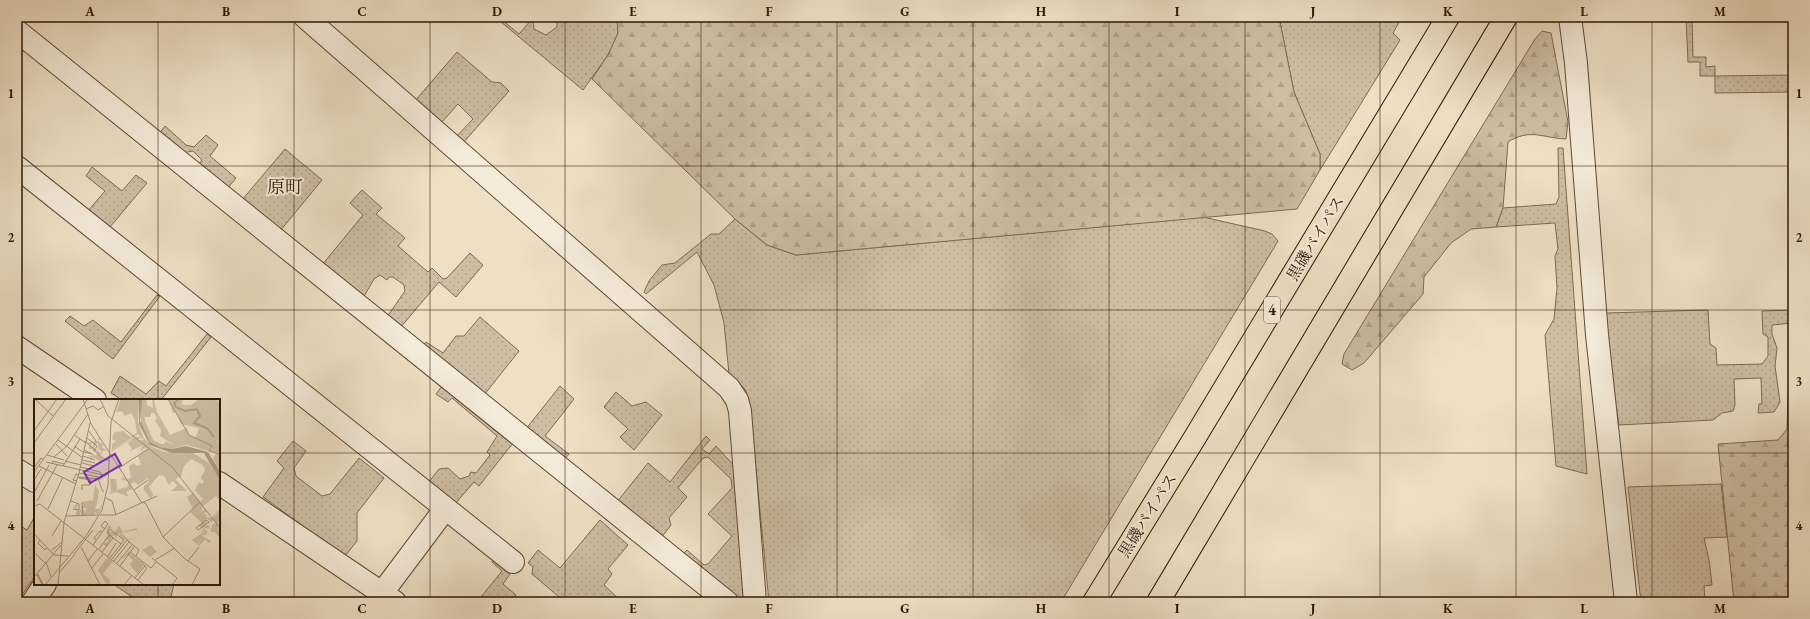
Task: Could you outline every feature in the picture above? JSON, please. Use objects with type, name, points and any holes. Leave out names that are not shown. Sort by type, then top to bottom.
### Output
[{"type":"highway","name":"黒磯バイパス","points":[[1094,602],[1448,17]]},
{"type":"highway","points":[[1158,602],[1506,17]]},
{"type":"street","points":[[305,17],[729,388],[737,400],[740,411],[755,602]]},
{"type":"street","points":[[1570,17],[1576,63],[1596,335],[1626,602]]},
{"type":"street","points":[[17,31],[727,602]]},
{"type":"street","points":[[17,167],[513,562]]},
{"type":"street","points":[[17,347],[95,399]]},
{"type":"street","points":[[17,470],[34,480]]},
{"type":"street","points":[[220,484],[388,597],[446,509]]},
{"type":"street","points":[[33,602],[44,585]]},
{"type":"green space","points":[[495,17],[502,17],[501,19],[519,34],[533,18],[534,29],[546,35],[557,27],[557,17],[617,17],[618,33],[608,55],[583,90]]},
{"type":"green space","points":[[617,17],[1279,17],[1294,92],[1320,154],[1320,170],[1297,209],[796,255],[767,245],[735,219],[592,79],[608,55],[618,33]]},
{"type":"green space","points":[[1279,17],[1402,17],[1393,33],[1400,40],[1320,170],[1320,154],[1294,92]]},
{"type":"green space","points":[[1686,17],[1692,17],[1693,57],[1706,57],[1706,67],[1715,66],[1715,76],[1700,76],[1700,62],[1688,62]]},
{"type":"green space","points":[[1542,31],[1551,33],[1568,122],[1566,139],[1537,135],[1523,135],[1508,142],[1503,208],[1496,227],[1471,229],[1451,243],[1424,277],[1423,294],[1364,363],[1352,370],[1342,364],[1344,354],[1535,39]]},
{"type":"green space","points":[[457,52],[492,82],[501,83],[509,91],[463,143],[456,137],[473,119],[458,104],[442,122],[438,122],[414,102]]},
{"type":"green space","points":[[1793,75],[1793,92],[1715,93],[1715,76]]},
{"type":"green space","points":[[165,126],[186,145],[194,147],[206,135],[218,145],[210,156],[236,178],[227,189],[198,165],[202,160],[193,151],[182,153],[159,134]]},
{"type":"green space","points":[[1558,148],[1563,148],[1587,474],[1556,466],[1545,335],[1554,319],[1557,288],[1555,256],[1558,249],[1555,223],[1496,227],[1503,208],[1556,204],[1559,197]]},
{"type":"green space","points":[[285,149],[322,180],[280,231],[242,200]]},
{"type":"green space","points":[[92,167],[122,191],[136,175],[147,183],[110,227],[88,211],[105,191],[86,176]]},
{"type":"green space","points":[[362,190],[382,208],[376,214],[405,238],[398,246],[428,272],[432,268],[443,279],[447,278],[470,253],[483,265],[456,297],[439,282],[400,328],[387,317],[405,291],[404,285],[393,277],[389,277],[387,280],[380,275],[374,279],[363,298],[322,265],[363,215],[350,203]]},
{"type":"green space","points":[[1203,217],[1265,231],[1272,234],[1278,241],[1061,602],[769,602],[749,400],[745,389],[729,374],[724,323],[714,285],[697,252],[646,294],[644,292],[649,281],[662,265],[675,263],[711,234],[719,234],[735,219],[767,245],[796,255]]},
{"type":"green space","points":[[157,295],[160,296],[113,359],[65,321],[70,316],[84,326],[93,320],[121,342]]},
{"type":"green space","points":[[1708,310],[1710,344],[1716,348],[1717,365],[1762,364],[1768,356],[1768,337],[1763,334],[1762,311],[1793,310],[1793,325],[1792,323],[1772,325],[1772,334],[1777,348],[1775,366],[1780,402],[1774,412],[1758,413],[1759,404],[1762,404],[1761,378],[1734,379],[1735,405],[1733,411],[1722,413],[1713,420],[1619,425],[1611,376],[1606,313]]},
{"type":"green space","points":[[480,317],[519,351],[484,395],[423,346],[426,342],[443,353],[456,336],[464,336]]},
{"type":"green space","points":[[207,334],[211,337],[162,399],[120,399],[111,393],[120,376],[146,394],[159,381],[166,386]]},
{"type":"green space","points":[[1793,384],[1793,602],[1734,602],[1718,444],[1778,440],[1787,429],[1788,396]]},
{"type":"green space","points":[[443,385],[513,443],[479,486],[474,482],[454,505],[428,483],[439,469],[448,468],[460,479],[469,476],[471,472],[476,473],[490,455],[487,452],[497,436],[452,398],[448,402],[436,394]]},
{"type":"green space","points":[[560,386],[574,399],[545,436],[569,454],[564,460],[526,429]]},
{"type":"green space","points":[[616,392],[632,406],[646,402],[662,415],[634,450],[620,437],[628,429],[604,407]]},
{"type":"green space","points":[[706,436],[710,440],[702,449],[709,454],[716,446],[737,469],[749,602],[740,602],[682,555],[687,550],[704,565],[708,564],[732,536],[708,514],[732,488],[731,479],[708,457],[703,458],[678,488],[687,497],[669,518],[671,525],[661,538],[617,502],[648,463],[670,482]]},
{"type":"green space","points":[[293,441],[306,451],[294,468],[296,476],[322,496],[330,494],[359,458],[384,478],[357,513],[357,541],[345,556],[263,497],[284,468],[277,461]]},
{"type":"green space","points":[[1721,484],[1727,537],[1704,538],[1709,560],[1712,585],[1704,586],[1705,602],[1641,602],[1628,487]]},
{"type":"green space","points":[[34,518],[34,577],[17,602],[17,524],[27,530]]},
{"type":"green space","points":[[600,520],[628,545],[608,569],[612,574],[604,585],[622,602],[565,602],[532,574],[533,567],[528,563],[538,550],[560,568]]},
{"type":"green space","points":[[494,558],[506,567],[510,574],[503,584],[516,595],[509,602],[505,599],[497,602],[477,602],[502,571],[492,562]]},
{"type":"green space","points":[[114,585],[174,585],[170,601],[173,602],[140,602]]},
{"type":"district","name":"原町","points":[[285,187]]}]
